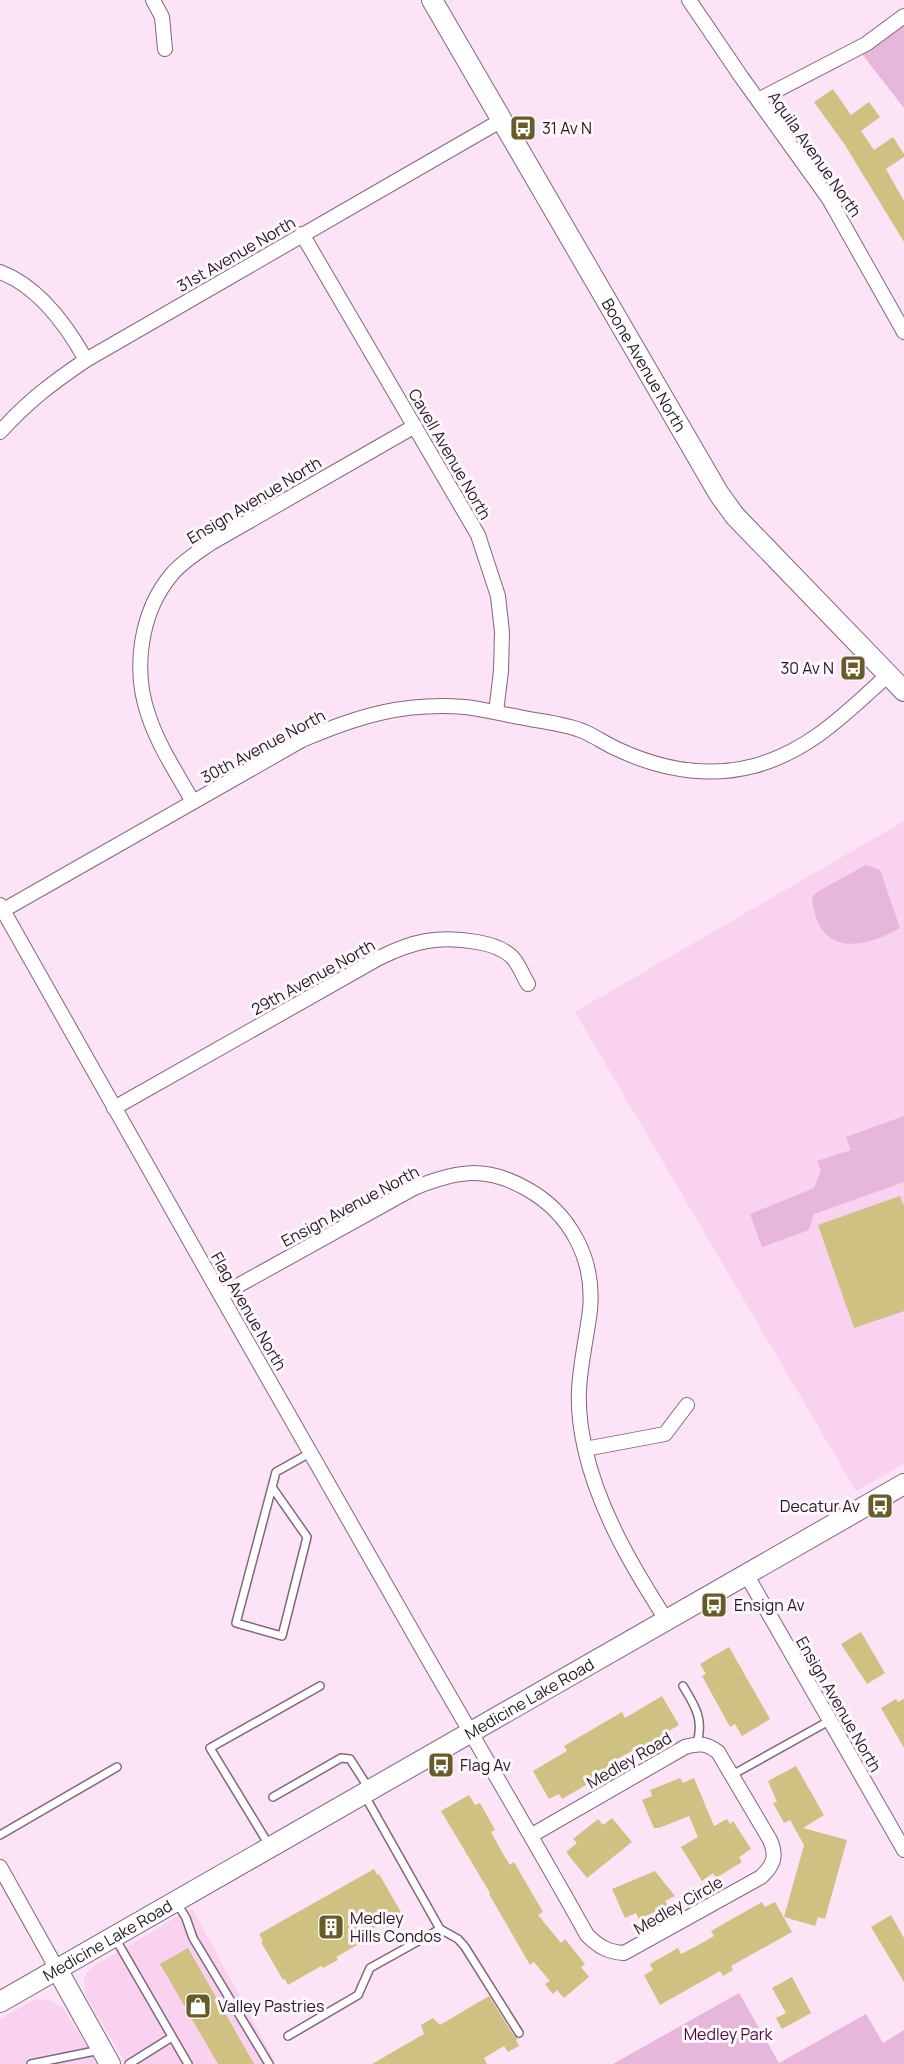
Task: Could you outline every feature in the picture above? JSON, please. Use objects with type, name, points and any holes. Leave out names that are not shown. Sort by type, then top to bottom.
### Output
[{"type":"street","points":[[153,0],[162,17],[165,50]]},
{"type":"street","name":"Boone Avenue North","points":[[432,0],[719,494],[735,516],[904,691]]},
{"type":"street","name":"Aquila Avenue North","points":[[689,0],[829,199],[904,332]]},
{"type":"street","points":[[758,100],[866,44],[904,16]]},
{"type":"street","name":"31st Avenue North","points":[[0,432],[22,407],[53,382],[86,360],[502,120]]},
{"type":"street","name":"Cavell Avenue North","points":[[302,234],[478,535],[498,596],[502,632],[501,672],[496,712]]},
{"type":"street","points":[[0,272],[9,275],[33,293],[52,311],[74,338],[86,360]]},
{"type":"street","name":"Ensign Avenue North","points":[[193,802],[149,718],[141,690],[141,658],[145,627],[156,599],[172,574],[189,558],[415,426]]},
{"type":"street","name":"30th Avenue North","points":[[1,909],[302,740],[344,722],[389,710],[466,707],[554,722],[586,732],[647,763],[684,770],[719,771],[754,766],[789,753],[809,742],[847,714],[888,675]]},
{"type":"street","name":"Flag Avenue North","points":[[1,909],[470,1732]]},
{"type":"street","name":"29th Avenue North","points":[[114,1108],[404,946],[431,939],[458,939],[492,945],[512,956],[528,984]]},
{"type":"street","name":"Ensign Avenue North","points":[[221,1295],[414,1188],[443,1176],[469,1173],[496,1175],[543,1198],[560,1214],[574,1233],[584,1252],[589,1277],[591,1307],[579,1390],[585,1449],[600,1499],[622,1544],[667,1621]]},
{"type":"street","points":[[585,1449],[665,1434],[687,1405]]},
{"type":"street","name":"Medicine Lake Road","points":[[0,2002],[904,1484]]},
{"type":"street","name":"Ensign Avenue North","points":[[746,1574],[904,1850]]},
{"type":"street","name":"Medley Circle","points":[[470,1732],[532,1835],[588,1935],[598,1946],[611,1952],[624,1953],[751,1883],[769,1870],[774,1860],[775,1850],[732,1775]]},
{"type":"street","name":"Medley Road","points":[[532,1835],[685,1747],[697,1743],[708,1744],[718,1752],[732,1775]]},
{"type":"street","points":[[0,1868],[106,2057]]},
{"type":"lane","points":[[272,1487],[307,1537],[282,1636],[236,1623],[272,1487],[276,1472],[310,1453]]},
{"type":"lane","points":[[270,1847],[210,1748],[320,1686]]},
{"type":"lane","points":[[683,1686],[699,1718],[701,1730],[697,1743]]},
{"type":"lane","points":[[732,1775],[829,1721]]},
{"type":"lane","points":[[273,1797],[341,1758],[350,1759],[440,1929],[458,1939],[465,1947],[519,2033]]},
{"type":"lane","points":[[0,1835],[117,1767]]},
{"type":"lane","points":[[176,1901],[186,1918],[193,1938],[269,2064]]},
{"type":"lane","points":[[288,2036],[358,1995],[370,1968],[440,1929]]},
{"type":"lane","points":[[114,1936],[188,2064]]},
{"type":"lane","points":[[129,2064],[172,2037]]},
{"type":"lane","points":[[33,2064],[106,2057]]},
{"type":"shaded area","points":[[904,821],[904,1464],[856,1491],[575,1012]]},
{"type":"shaded area","points":[[192,1908],[276,2064],[126,2064],[86,1996],[84,1982],[86,1973],[94,1966]]},
{"type":"shaded area","points":[[36,1999],[53,2001],[63,2008],[98,2064],[0,2064],[0,2019]]},
{"type":"green space","points":[[904,16],[904,108],[858,49]]},
{"type":"green space","points":[[866,865],[880,870],[900,928],[885,936],[856,944],[832,939],[823,930],[816,917],[812,898],[817,892]]},
{"type":"green space","points":[[904,1116],[904,1182],[814,1214],[809,1230],[762,1247],[750,1214],[814,1188],[821,1170],[817,1161],[851,1150],[846,1137]]},
{"type":"green space","name":"Medley Park","points":[[739,1993],[779,2063],[866,2014],[883,2043],[904,2030],[904,2064],[613,2064]]},
{"type":"building","points":[[833,89],[851,115],[869,102],[880,117],[861,131],[874,150],[893,137],[904,154],[904,157],[886,169],[904,201],[904,242],[845,145],[814,102]]},
{"type":"building","points":[[900,1196],[904,1206],[904,1311],[854,1328],[818,1225]]},
{"type":"building","points":[[861,1632],[885,1673],[867,1684],[841,1644]]},
{"type":"building","points":[[729,1647],[770,1719],[742,1736],[735,1724],[730,1727],[702,1676],[706,1674],[700,1664]]},
{"type":"building","points":[[662,1696],[679,1725],[667,1732],[670,1737],[645,1752],[642,1746],[609,1764],[612,1770],[562,1799],[559,1794],[549,1799],[533,1771],[567,1751],[564,1746],[622,1712],[625,1718]]},
{"type":"building","points":[[896,1699],[898,1702],[904,1699],[904,1748],[881,1708]]},
{"type":"building","points":[[796,1766],[824,1815],[803,1828],[847,1840],[825,1919],[818,1917],[815,1926],[784,1917],[804,1845],[790,1820],[784,1823],[773,1803],[777,1802],[768,1781]]},
{"type":"building","points":[[680,1778],[683,1783],[694,1778],[714,1826],[727,1819],[730,1824],[733,1821],[751,1849],[739,1857],[742,1862],[716,1878],[713,1873],[702,1881],[681,1847],[698,1837],[689,1816],[654,1828],[642,1800],[652,1796],[650,1790]]},
{"type":"building","points":[[469,1795],[475,1805],[480,1803],[495,1830],[491,1832],[503,1854],[510,1865],[514,1862],[543,1912],[538,1915],[561,1943],[565,1939],[585,1964],[581,1967],[589,1977],[564,1998],[557,1990],[553,1994],[545,1984],[550,1981],[534,1962],[530,1965],[441,1811]]},
{"type":"building","points":[[612,1818],[632,1842],[587,1878],[566,1852],[577,1843],[573,1839],[598,1819],[603,1825]]},
{"type":"building","name":"Medley Hills Condos","points":[[374,1869],[377,1875],[379,1874],[403,1919],[387,1928],[384,1922],[361,1935],[364,1941],[336,1957],[338,1960],[323,1968],[321,1966],[288,1985],[261,1942],[263,1941],[259,1934]]},
{"type":"building","points":[[655,1871],[675,1896],[665,1901],[668,1906],[639,1919],[636,1913],[625,1918],[612,1889]]},
{"type":"building","points":[[762,1902],[765,1907],[775,1902],[792,1932],[731,1966],[733,1970],[723,1976],[720,1971],[660,2005],[644,1975],[653,1970],[650,1964],[678,1948],[681,1954],[693,1948],[714,1936],[711,1931]]},
{"type":"building","points":[[891,1915],[904,1938],[904,1982],[871,1927]]},
{"type":"building","points":[[188,1948],[254,2064],[218,2064],[160,1964]]},
{"type":"building","points":[[792,1977],[811,2013],[782,2029],[776,2018],[786,2013],[772,1988]]},
{"type":"building","points":[[489,1996],[514,2036],[518,2038],[516,2040],[519,2046],[508,2052],[504,2046],[484,2058],[487,2064],[372,2064],[424,2034],[421,2025],[433,2018],[440,2025]]},
{"type":"place","name":"31 Av N","points":[[523,128]]},
{"type":"place","name":"30 Av N","points":[[853,668]]},
{"type":"place","name":"Decatur Av","points":[[880,1506]]},
{"type":"place","name":"Ensign Av","points":[[714,1605]]},
{"type":"place","name":"Flag Av","points":[[441,1765]]},
{"type":"place","name":"Medley Hills Condos","points":[[331,1927]]},
{"type":"place","name":"Valley Pastries","points":[[198,2006]]}]
